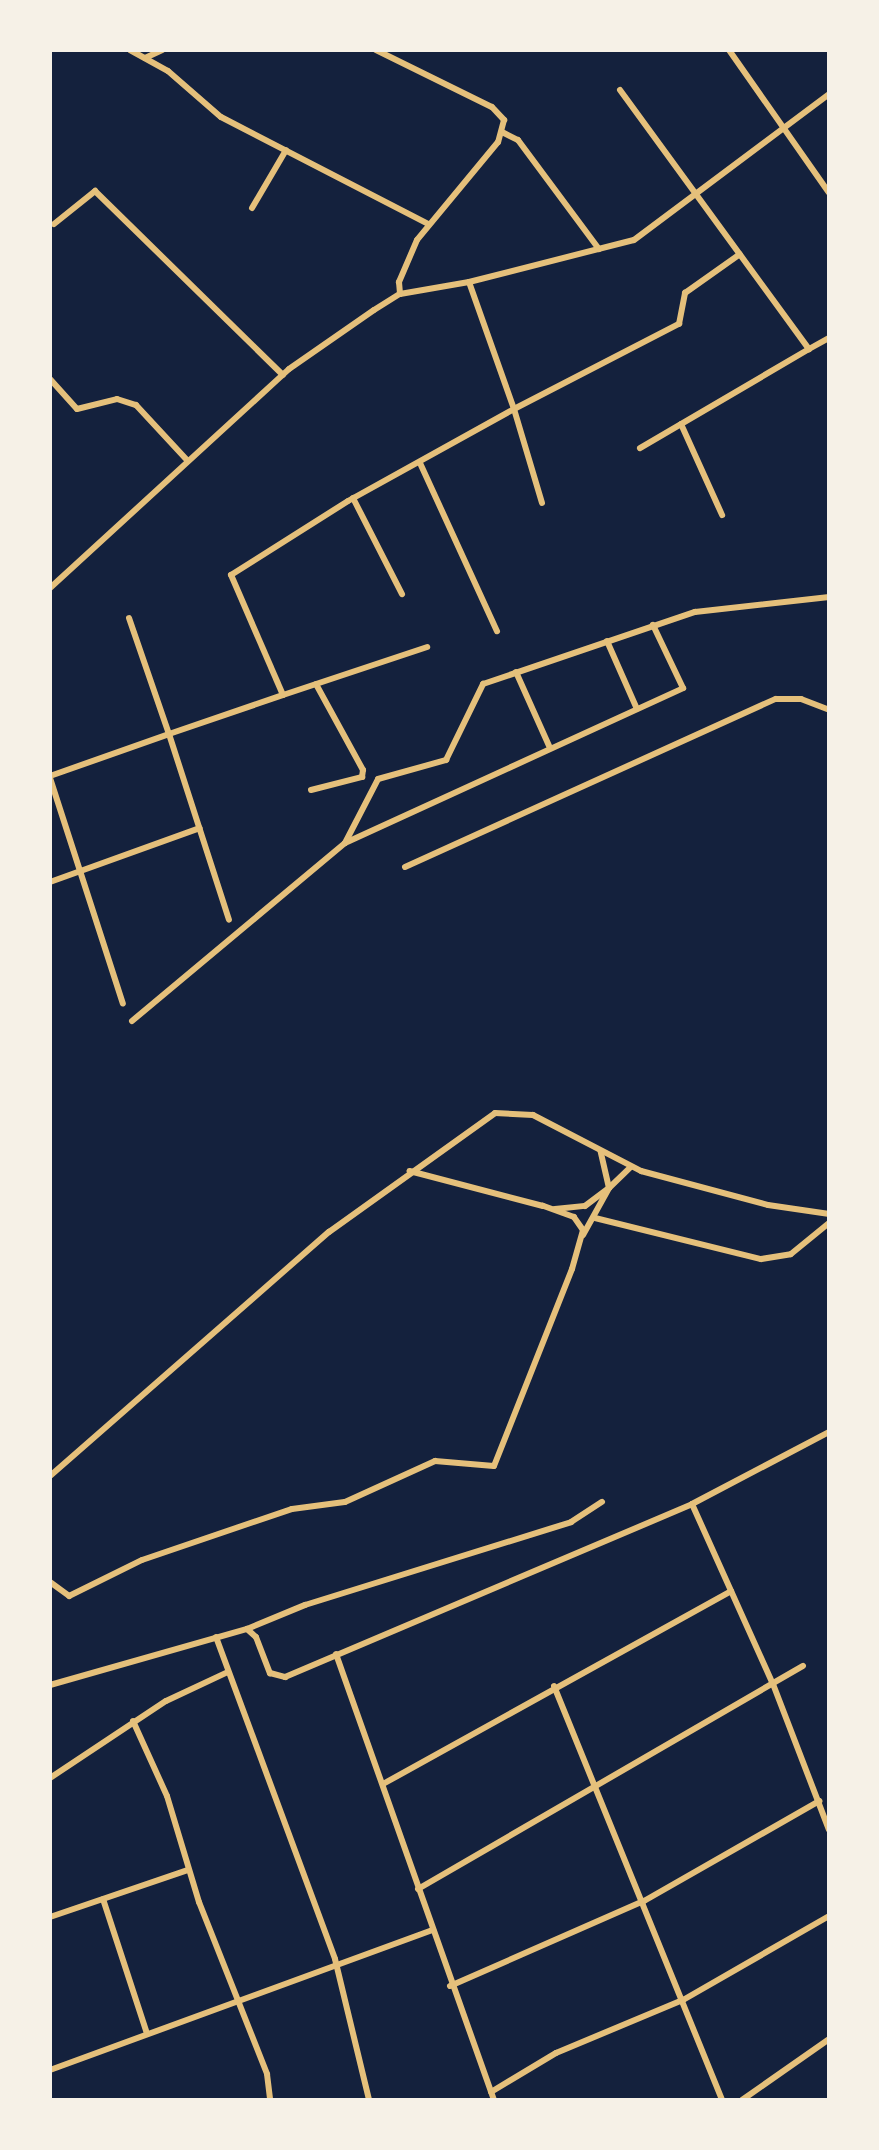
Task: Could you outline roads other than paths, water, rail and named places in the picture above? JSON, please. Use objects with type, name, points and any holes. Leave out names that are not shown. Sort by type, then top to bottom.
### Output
[{"type":"street","points":[[130,50],[168,71],[221,117],[428,224]]},
{"type":"street","points":[[145,58],[162,50]]},
{"type":"street","points":[[376,50],[492,107],[504,120],[502,132],[484,161],[428,224],[408,259],[400,294]]},
{"type":"street","points":[[729,50],[829,193]]},
{"type":"street","points":[[620,90],[809,349]]},
{"type":"street","points":[[50,588],[283,375],[400,294],[469,282],[644,235],[829,94]]},
{"type":"street","points":[[502,132],[518,140],[599,249]]},
{"type":"street","points":[[252,208],[286,150]]},
{"type":"street","points":[[54,224],[95,191],[283,375]]},
{"type":"street","points":[[283,695],[231,575],[353,498],[514,409],[679,324],[685,293],[740,254]]},
{"type":"street","points":[[469,282],[514,409],[542,503]]},
{"type":"street","points":[[640,448],[829,338]]},
{"type":"street","points":[[50,379],[77,409],[117,399],[136,405],[187,460]]},
{"type":"street","points":[[681,424],[722,515]]},
{"type":"street","points":[[420,463],[497,631]]},
{"type":"street","points":[[353,498],[402,594]]},
{"type":"street","points":[[345,843],[378,779],[446,760],[483,684],[695,612],[829,597]]},
{"type":"street","points":[[129,618],[229,920]]},
{"type":"street","points":[[132,1021],[345,843],[683,688],[653,625]]},
{"type":"street","points":[[607,641],[637,709]]},
{"type":"street","points":[[123,1004],[50,777],[427,647]]},
{"type":"street","points":[[516,672],[550,748]]},
{"type":"street","points":[[311,790],[362,777],[363,770],[316,684]]},
{"type":"street","points":[[405,867],[776,699],[801,699],[829,710]]},
{"type":"street","points":[[50,882],[200,828]]},
{"type":"street","points":[[50,1476],[329,1232],[495,1113],[533,1115],[631,1167],[768,1205],[829,1214]]},
{"type":"street","points":[[581,1237],[595,1218],[609,1188],[601,1152]]},
{"type":"street","points":[[553,1210],[585,1206],[631,1167]]},
{"type":"street","points":[[50,1582],[69,1596],[142,1560],[292,1509],[345,1502],[435,1461],[494,1466],[583,1230],[574,1217],[410,1171]]},
{"type":"street","points":[[595,1218],[761,1259],[791,1254],[829,1223]]},
{"type":"street","points":[[247,1629],[256,1637],[270,1673],[285,1677],[692,1504],[829,1432]]},
{"type":"street","points":[[50,1685],[247,1629],[305,1605],[571,1522],[602,1502]]},
{"type":"street","points":[[692,1504],[773,1684],[829,1830]]},
{"type":"street","points":[[383,1784],[554,1686],[731,1591]]},
{"type":"street","points":[[216,1637],[336,1964],[369,2100]]},
{"type":"street","points":[[336,1654],[450,1986],[492,2096],[556,2053],[683,2000],[829,1916]]},
{"type":"street","points":[[418,1889],[597,1789],[803,1666]]},
{"type":"street","points":[[50,1778],[133,1721],[228,1672]]},
{"type":"street","points":[[554,1686],[644,1901],[722,2100]]},
{"type":"street","points":[[133,1721],[167,1796],[188,1870],[267,2074],[270,2100]]},
{"type":"street","points":[[450,1986],[644,1901],[819,1801]]},
{"type":"street","points":[[50,1917],[188,1870]]},
{"type":"street","points":[[103,1899],[147,2034]]},
{"type":"street","points":[[50,2070],[433,1930]]},
{"type":"street","points":[[742,2100],[760,2091],[829,2039]]},
{"type":"street","points":[[760,2091],[763,2100]]}]
